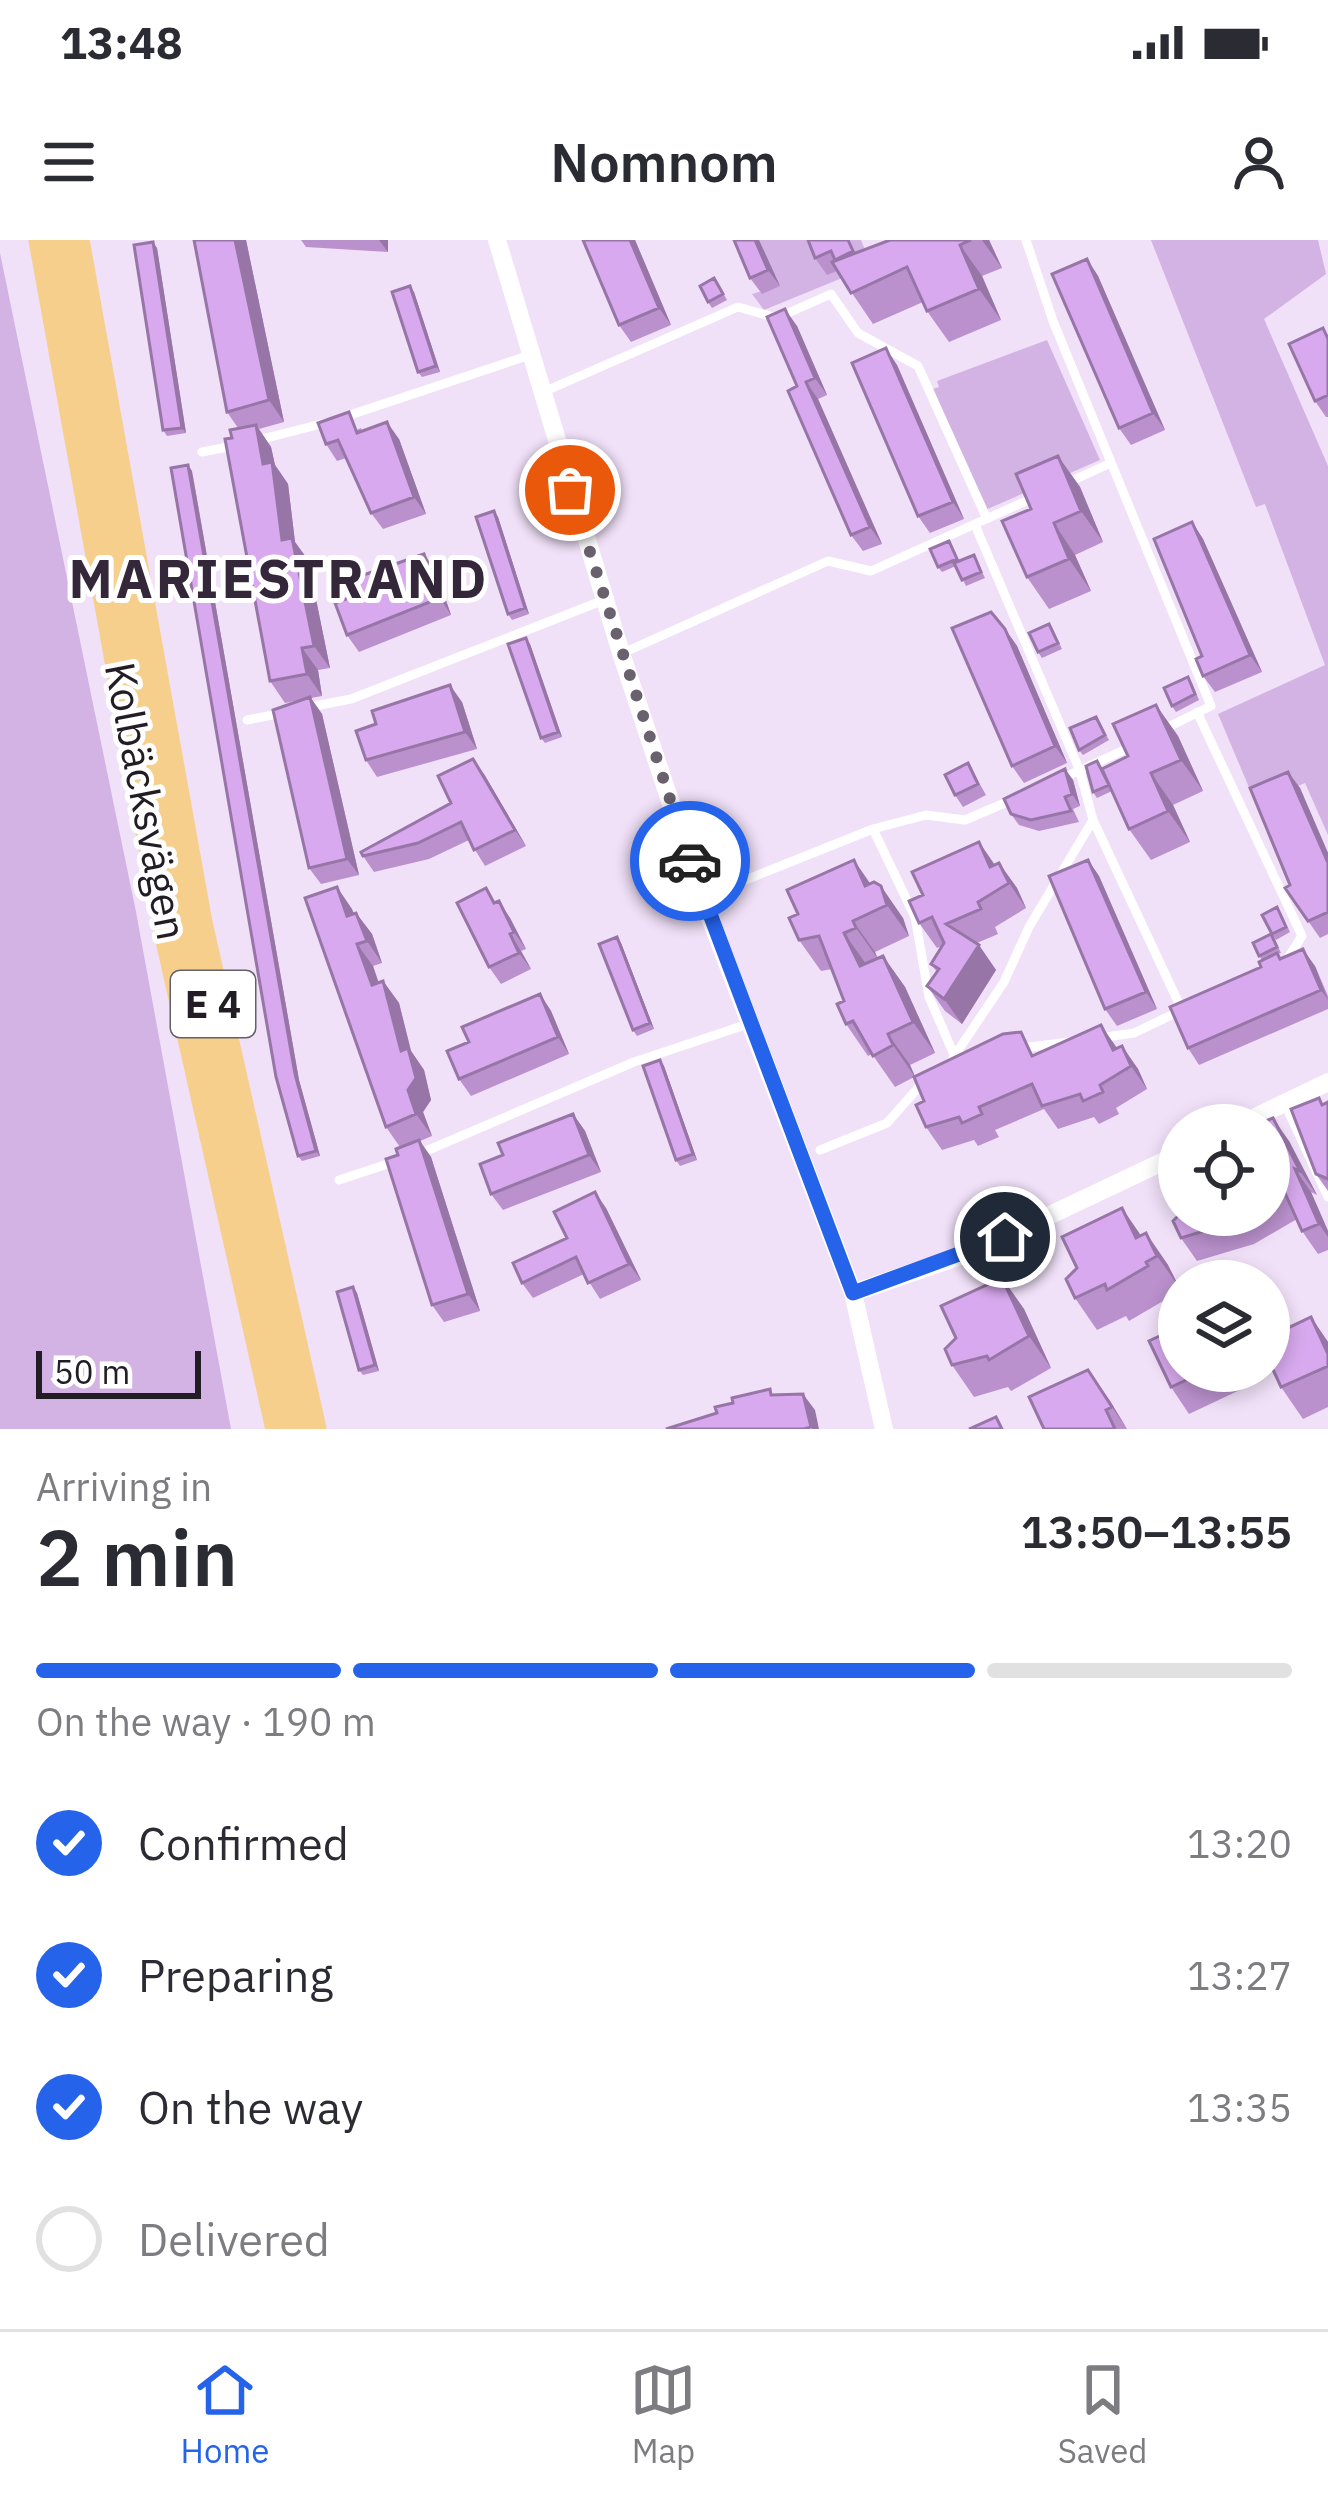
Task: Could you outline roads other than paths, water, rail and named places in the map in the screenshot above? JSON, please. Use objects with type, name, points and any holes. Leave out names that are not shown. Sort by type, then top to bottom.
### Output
[{"type":"highway","name":"Kolbäcksvägen","points":[[44,240],[170,931],[282,1429]]},
{"type":"highway","name":"Kolbäcksvägen","points":[[73,240],[196,923],[310,1429]]},
{"type":"street","points":[[497,240],[604,600],[702,897],[853,1293],[884,1429]]},
{"type":"street","points":[[1284,1103],[1328,1082]]},
{"type":"street","points":[[853,1293],[972,1252],[1158,1164]]},
{"type":"lane","points":[[1026,240],[1211,706],[1042,787]]},
{"type":"lane","points":[[541,394],[738,307],[777,318],[846,287]]},
{"type":"lane","points":[[831,294],[858,333],[918,366],[987,519]]},
{"type":"lane","points":[[202,452],[302,431],[530,356]]},
{"type":"lane","points":[[621,653],[828,561],[872,571],[1111,463]]},
{"type":"lane","points":[[975,525],[1080,771],[1093,820],[1182,1010]]},
{"type":"lane","points":[[248,720],[351,699],[604,600]]},
{"type":"lane","points":[[1197,712],[1302,936],[1292,958],[1273,967]]},
{"type":"lane","points":[[702,897],[873,829],[926,815],[965,820],[1022,795]]},
{"type":"lane","points":[[943,1065],[955,1057],[1004,982],[1029,927],[1093,820]]},
{"type":"lane","points":[[873,829],[916,917],[929,997],[955,1057]]},
{"type":"lane","points":[[999,1051],[1134,1034],[1201,1001]]},
{"type":"lane","points":[[339,1180],[459,1141],[634,1063],[748,1024]]},
{"type":"lane","points":[[955,1057],[977,1054]]},
{"type":"lane","points":[[820,1150],[887,1123],[931,1072]]},
{"type":"lane","points":[[1284,1103],[1328,1197]]},
{"type":"district","name":"MARIESTRAND","points":[[279,579]]}]
